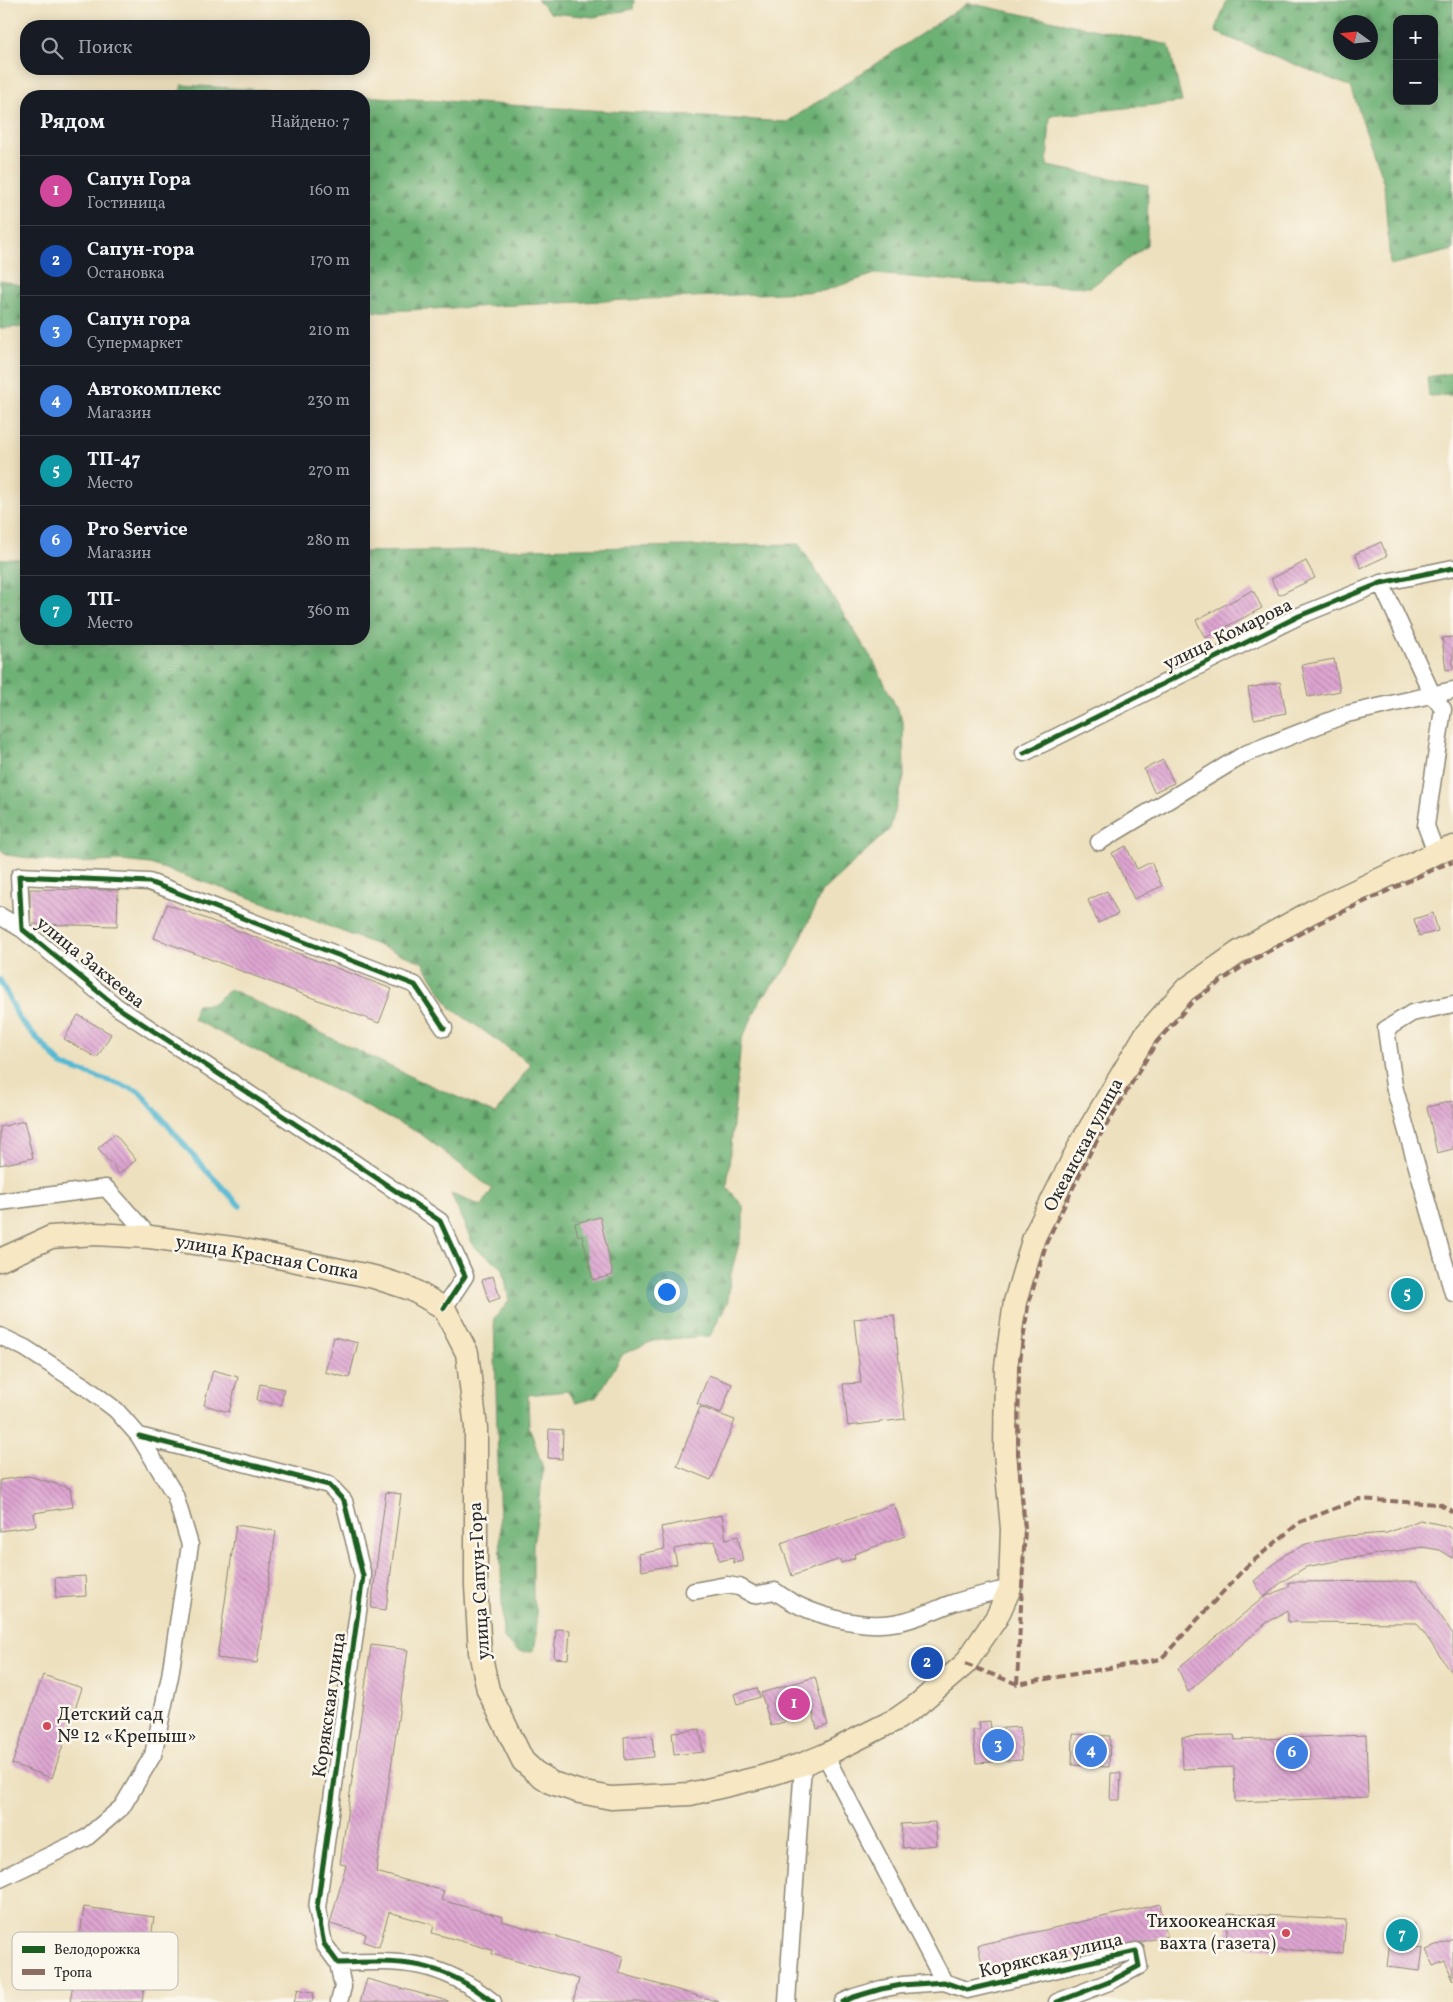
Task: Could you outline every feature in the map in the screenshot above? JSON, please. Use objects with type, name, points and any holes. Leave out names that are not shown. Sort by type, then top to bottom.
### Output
[{"type":"main road","name":"Океанская улица","points":[[997,1617],[1010,1588],[1012,1530],[1005,1452],[1006,1367],[1015,1302],[1034,1237],[1081,1143],[1146,1034],[1185,990],[1239,952],[1313,910],[1445,850]]},
{"type":"main road","name":"улица Красная Сопка","points":[[0,1260],[51,1237],[94,1234],[150,1237],[239,1249],[374,1277],[411,1289],[444,1308]]},
{"type":"main road","name":"улица Сапун-Гора","points":[[444,1308],[467,1353],[476,1428],[476,1586],[480,1652],[488,1690],[523,1761],[535,1772],[552,1783],[580,1792],[611,1798],[690,1794],[762,1777],[803,1764],[896,1719],[917,1705],[965,1664],[997,1617]]},
{"type":"street","name":"улица Комарова","points":[[1024,754],[1299,616],[1381,583],[1453,568]]},
{"type":"street","points":[[1381,583],[1432,694],[1443,709],[1426,826],[1445,850]]},
{"type":"street","points":[[1099,842],[1245,754],[1347,714],[1453,690]]},
{"type":"street","name":"улица Закхеева","points":[[444,1028],[416,985],[149,882],[19,876],[22,929],[117,1006],[440,1221],[465,1276],[444,1308]]},
{"type":"street","points":[[0,916],[22,929]]},
{"type":"street","points":[[1453,1004],[1412,1013],[1386,1029],[1394,1086],[1453,1293]]},
{"type":"street","points":[[0,1202],[106,1188],[150,1237]]},
{"type":"street","points":[[0,1336],[25,1348],[87,1388],[116,1410],[139,1436],[175,1494],[190,1545],[170,1676],[153,1755],[122,1808],[86,1838],[0,1879]]},
{"type":"street","name":"Корякская улица","points":[[139,1436],[329,1485],[344,1500],[363,1576],[317,1908],[324,1944],[338,1963]]},
{"type":"street","points":[[694,1591],[727,1585],[739,1587],[754,1595],[775,1591],[794,1603],[816,1612],[856,1622],[878,1624],[904,1621],[977,1596],[1010,1588]]},
{"type":"street","points":[[825,1755],[944,1982]]},
{"type":"street","points":[[787,2002],[803,1764]]},
{"type":"street","name":"Корякская улица","points":[[843,2002],[881,1989],[902,1985],[944,1982],[967,1990],[1136,1952],[1139,1966],[1109,1982],[1057,2002]]},
{"type":"street","points":[[339,2002],[343,1987],[338,1963],[386,1961],[409,1962],[443,1972],[463,1981],[493,2002]]},
{"type":"green space","points":[[537,0],[634,0],[633,9],[594,17],[550,13]]},
{"type":"green space","points":[[1227,0],[1453,0],[1453,250],[1390,265],[1384,184],[1351,87],[1215,32]]},
{"type":"green space","points":[[968,3],[1169,45],[1182,102],[1050,116],[1047,166],[1148,185],[1147,245],[1091,287],[977,283],[875,274],[823,291],[370,312],[370,96],[787,122]]},
{"type":"green space","points":[[182,85],[264,90],[180,90]]},
{"type":"green space","points":[[0,280],[20,285],[20,327],[0,328]]},
{"type":"green space","points":[[1453,373],[1453,395],[1429,396],[1427,377]]},
{"type":"green space","points":[[799,544],[874,662],[903,721],[904,777],[890,829],[822,891],[789,965],[761,999],[741,1041],[727,1187],[743,1206],[743,1229],[731,1273],[728,1301],[710,1336],[655,1340],[623,1354],[597,1397],[576,1403],[567,1391],[528,1395],[529,1426],[543,1468],[533,1545],[533,1597],[536,1609],[536,1638],[534,1650],[524,1652],[516,1650],[503,1636],[494,1319],[509,1301],[503,1268],[474,1247],[451,1194],[482,1206],[492,1189],[421,1134],[193,1019],[196,1005],[213,1004],[230,989],[416,1079],[496,1114],[531,1064],[451,1008],[422,962],[278,907],[150,864],[122,861],[66,863],[7,855],[0,849],[0,559],[20,559],[20,645],[370,645],[370,552]]},
{"type":"building","points":[[1381,542],[1387,556],[1361,568],[1355,554]]},
{"type":"building","points":[[1306,561],[1315,578],[1279,595],[1271,579]]},
{"type":"building","points":[[1253,590],[1262,608],[1205,638],[1196,620]]},
{"type":"building","points":[[1453,637],[1453,669],[1446,670],[1442,638]]},
{"type":"building","points":[[1334,659],[1340,691],[1308,697],[1302,665]]},
{"type":"building","points":[[1280,682],[1286,713],[1254,719],[1248,688]]},
{"type":"building","points":[[1163,760],[1174,783],[1154,792],[1144,769]]},
{"type":"building","points":[[1126,846],[1137,869],[1151,862],[1162,886],[1134,899],[1112,853]]},
{"type":"building","points":[[30,889],[118,890],[117,926],[30,924]]},
{"type":"building","points":[[1107,891],[1118,914],[1098,923],[1088,900]]},
{"type":"building","points":[[167,904],[392,989],[379,1023],[154,938]]},
{"type":"building","points":[[1433,913],[1438,931],[1419,936],[1414,919]]},
{"type":"building","points":[[78,1015],[111,1034],[97,1058],[64,1039]]},
{"type":"building","points":[[1453,1101],[1453,1149],[1437,1153],[1427,1107]]},
{"type":"building","points":[[24,1121],[33,1158],[0,1165],[0,1127]]},
{"type":"building","points":[[115,1134],[136,1160],[119,1174],[98,1148]]},
{"type":"building","points":[[600,1217],[613,1275],[593,1280],[582,1235],[578,1236],[575,1223]]},
{"type":"building","points":[[493,1276],[500,1298],[489,1302],[482,1280]]},
{"type":"building","points":[[1419,1284],[1421,1300],[1394,1304],[1392,1287]]},
{"type":"building","points":[[894,1315],[905,1419],[848,1426],[843,1384],[861,1383],[854,1319]]},
{"type":"building","points":[[334,1337],[358,1343],[349,1378],[325,1372]]},
{"type":"building","points":[[213,1370],[238,1377],[229,1412],[204,1405]]},
{"type":"building","points":[[709,1375],[732,1384],[721,1413],[697,1404]]},
{"type":"building","points":[[260,1384],[284,1389],[281,1405],[257,1400]]},
{"type":"building","points":[[700,1407],[735,1420],[711,1480],[677,1466]]},
{"type":"building","points":[[549,1429],[563,1430],[562,1459],[548,1458]]},
{"type":"building","points":[[28,1476],[70,1488],[73,1507],[34,1513],[36,1526],[0,1531],[0,1480]]},
{"type":"building","points":[[386,1492],[401,1494],[386,1610],[371,1608]]},
{"type":"building","points":[[894,1504],[905,1536],[854,1554],[855,1558],[841,1563],[840,1559],[792,1576],[781,1543]]},
{"type":"building","points":[[722,1515],[726,1539],[738,1536],[743,1561],[734,1563],[733,1558],[719,1561],[715,1541],[674,1549],[677,1564],[642,1571],[639,1554],[665,1549],[661,1527]]},
{"type":"building","points":[[1420,1520],[1447,1526],[1453,1530],[1453,1558],[1440,1550],[1422,1547],[1306,1567],[1283,1581],[1264,1597],[1254,1581],[1286,1554],[1306,1544],[1346,1536],[1387,1533]]},
{"type":"building","points":[[236,1525],[276,1531],[257,1663],[217,1658]]},
{"type":"building","points":[[85,1576],[86,1596],[56,1598],[55,1578]]},
{"type":"building","points":[[1417,1581],[1453,1634],[1453,1675],[1417,1623],[1288,1622],[1288,1610],[1265,1624],[1188,1692],[1178,1668],[1264,1597],[1289,1587],[1289,1582]]},
{"type":"building","points":[[556,1629],[570,1630],[568,1659],[554,1658]]},
{"type":"building","points":[[371,1645],[408,1650],[376,1872],[444,1891],[441,1900],[503,1917],[502,1921],[623,1956],[619,1973],[719,2002],[573,2002],[579,1979],[492,1954],[493,1950],[432,1933],[434,1925],[389,1912],[379,1947],[364,1942],[366,1934],[330,1924],[346,1865],[340,1864]]},
{"type":"building","name":"Детский сад № 12 «Крепыш»","points":[[43,1675],[82,1688],[52,1778],[12,1764]]},
{"type":"building","points":[[815,1677],[828,1725],[817,1729],[813,1713],[771,1726],[761,1693]]},
{"type":"building","points":[[757,1688],[760,1697],[737,1704],[734,1694]]},
{"type":"building","points":[[990,1721],[991,1729],[1020,1727],[1022,1760],[976,1763],[973,1730],[980,1730],[979,1722]]},
{"type":"building","points":[[700,1729],[703,1752],[674,1755],[672,1732]]},
{"type":"building","points":[[1073,1734],[1110,1736],[1109,1767],[1072,1765]]},
{"type":"building","points":[[652,1735],[654,1757],[625,1760],[624,1737]]},
{"type":"building","points":[[1234,1735],[1235,1740],[1366,1735],[1368,1797],[1235,1802],[1234,1767],[1183,1769],[1182,1737]]},
{"type":"building","points":[[1111,1773],[1121,1773],[1120,1800],[1110,1800]]},
{"type":"building","points":[[935,1822],[937,1845],[903,1848],[901,1824]]},
{"type":"building","points":[[1160,1904],[1167,1936],[985,1977],[978,1945]]},
{"type":"building","points":[[84,1907],[154,1917],[152,1932],[81,1932]]},
{"type":"building","name":"Тихоокеанская вахта (газета)","points":[[1228,1913],[1346,1920],[1343,1953],[1226,1946]]},
{"type":"building","points":[[1392,1922],[1415,1924],[1413,1947],[1423,1948],[1420,1971],[1387,1967]]},
{"type":"building","points":[[1453,1939],[1453,1980],[1445,1961],[1433,1966],[1426,1950]]},
{"type":"building","points":[[367,1979],[448,2001],[448,2002],[360,2002]]},
{"type":"building","points":[[298,1989],[314,1993],[312,2002],[294,2002]]},
{"type":"building","points":[[72,1990],[144,1990],[142,2002],[70,2002]]},
{"type":"waterway","points":[[0,980],[20,1020],[62,1065],[139,1091],[203,1167],[240,1206]]},
{"type":"marked path","points":[[1017,1684],[1025,1528],[1018,1452],[1019,1368],[1028,1306],[1047,1241],[1092,1149],[1156,1043],[1193,1001],[1246,964],[1319,923],[1453,862]]},
{"type":"marked path","points":[[965,1664],[1017,1684],[1161,1659],[1246,1567],[1300,1522],[1359,1499],[1440,1504],[1453,1512]]},
{"type":"cycle path","points":[[1024,753],[1299,616],[1381,583],[1453,568]]},
{"type":"cycle path","points":[[444,1028],[415,985],[149,882],[19,876],[22,929],[117,1007],[440,1221],[465,1276],[444,1308]]},
{"type":"cycle path","points":[[139,1436],[329,1485],[344,1501],[363,1576],[317,1908],[324,1944],[338,1963],[401,1963],[438,1970],[474,1988],[493,2002]]},
{"type":"cycle path","points":[[843,2002],[881,1989],[902,1985],[944,1982],[967,1990],[1136,1951],[1139,1966],[1109,1982],[1057,2002]]},
{"type":"place","name":"ТП-47","points":[[1407,1294]]},
{"type":"place","name":"Сапун-гора","points":[[927,1663]]},
{"type":"place","name":"Сапун Гора","points":[[794,1704]]},
{"type":"place","name":"Детский сад № 12 «Крепыш»","points":[[47,1726]]},
{"type":"place","name":"Сапун гора","points":[[998,1745]]},
{"type":"place","name":"Автокомплекс","points":[[1091,1751]]},
{"type":"place","name":"Pro Service","points":[[1292,1753]]},
{"type":"place","name":"Тихоокеанская вахта (газета)","points":[[1286,1933]]},
{"type":"place","name":"ТП-","points":[[1402,1935]]}]
